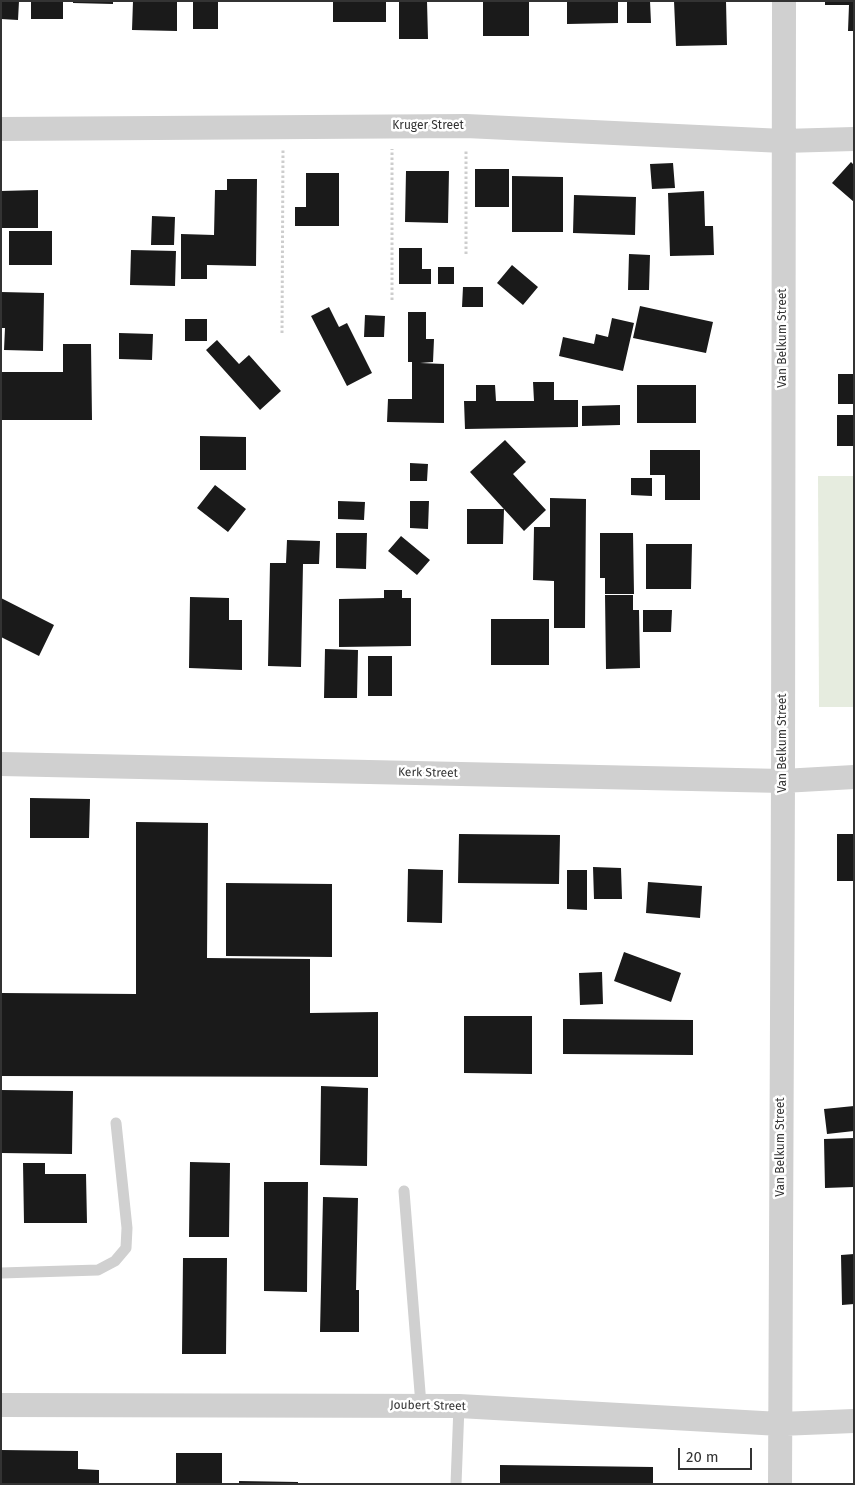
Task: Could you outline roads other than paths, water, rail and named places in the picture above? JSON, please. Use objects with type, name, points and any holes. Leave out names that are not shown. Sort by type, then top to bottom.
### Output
[{"type":"street","name":"Van Belkum Street","points":[[780,1484],[784,1]]},
{"type":"street","name":"Kruger Street","points":[[1,129],[466,126],[783,141],[854,139]]},
{"type":"street","name":"Kerk Street","points":[[1,764],[783,781],[854,777]]},
{"type":"street","name":"Joubert Street","points":[[1,1405],[458,1406],[780,1424],[854,1421]]},
{"type":"lane","points":[[1,1273],[98,1270],[115,1261],[126,1248],[127,1228],[116,1123]]},
{"type":"lane","points":[[404,1191],[422,1406]]},
{"type":"lane","points":[[456,1484],[458,1406]]}]
